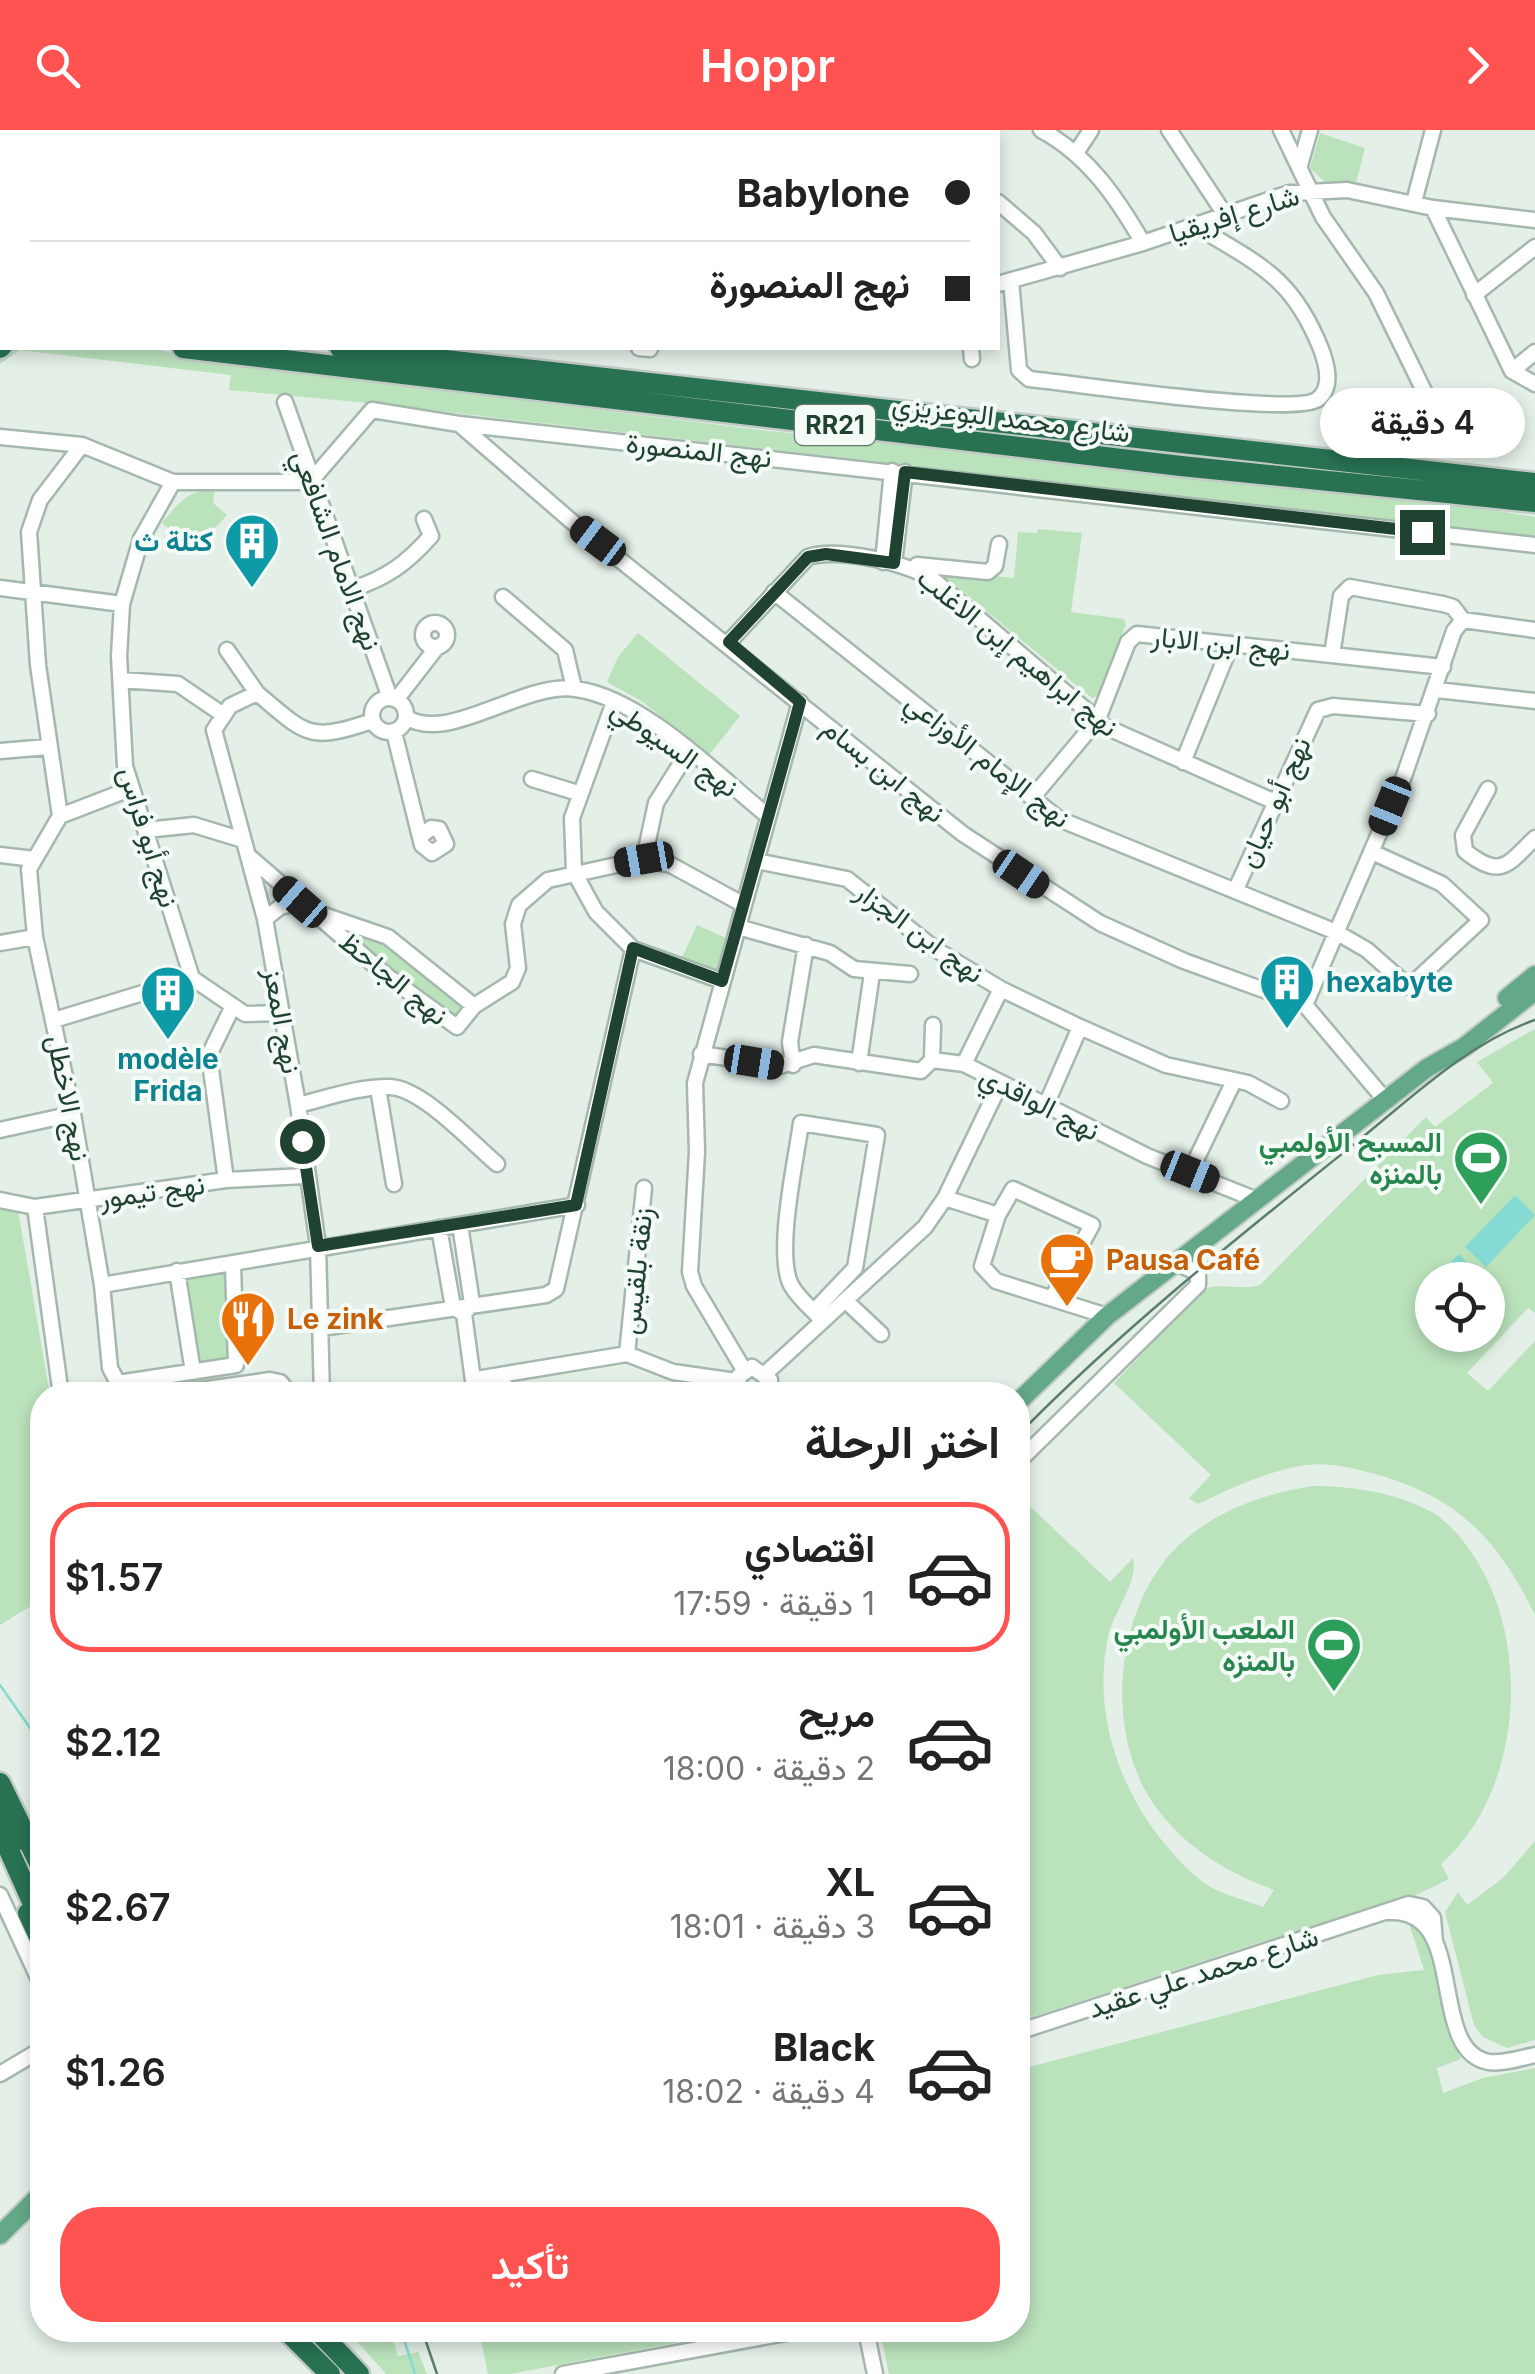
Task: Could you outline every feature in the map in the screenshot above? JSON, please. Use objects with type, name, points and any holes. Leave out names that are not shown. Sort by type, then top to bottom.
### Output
[{"type":"highway","name":"شارع محمد البوعزيزي","points":[[201,350],[1535,504]]},
{"type":"highway","name":"شارع محمد البوعزيزي","points":[[358,350],[1535,483]]},
{"type":"highway","points":[[1454,474],[1535,468]]},
{"type":"highway","points":[[0,1784],[30,1868]]},
{"type":"highway","points":[[0,1800],[30,1868]]},
{"type":"highway","points":[[0,1830],[30,1868]]},
{"type":"highway","points":[[0,1852],[30,1918]]},
{"type":"highway","points":[[298,2342],[330,2374]]},
{"type":"highway","points":[[326,2342],[342,2374]]},
{"type":"highway","points":[[329,2342],[359,2374]]},
{"type":"highway","points":[[330,2342],[370,2374]]},
{"type":"main road","points":[[1442,1060],[1457,1038],[1535,975]]},
{"type":"main road","points":[[1030,1391],[1108,1316],[1535,991]]},
{"type":"main road","points":[[0,2236],[30,2205]]},
{"type":"street","points":[[1041,130],[1076,153],[1126,214],[1144,243]]},
{"type":"street","points":[[1076,153],[1091,130]]},
{"type":"street","points":[[1169,130],[1224,213]]},
{"type":"street","points":[[1280,130],[1310,190],[1376,293],[1427,397]]},
{"type":"street","points":[[1300,165],[1310,130]]},
{"type":"street","points":[[1414,202],[1433,130]]},
{"type":"street","name":"شارع إفريقيا","points":[[1002,282],[1144,243],[1224,213],[1310,190],[1348,190],[1433,208],[1535,220]]},
{"type":"street","points":[[1000,204],[1034,232],[1060,268]]},
{"type":"street","points":[[1433,208],[1512,371],[1535,384]]},
{"type":"street","points":[[1002,282],[1019,370],[1029,379],[1232,402],[1300,406],[1319,398],[1325,390],[1326,362],[1297,298],[1276,277],[1194,225]]},
{"type":"street","points":[[1474,295],[1535,247]]},
{"type":"street","points":[[1512,371],[1535,352]]},
{"type":"street","name":"نهج الامام الشافعي","points":[[285,402],[310,482],[393,699]]},
{"type":"street","points":[[0,437],[82,446],[172,482],[310,482],[372,410],[459,424]]},
{"type":"street","name":"نهج المنصورة","points":[[459,424],[1535,545]]},
{"type":"street","name":"نهج ابن بسام","points":[[459,424],[570,520],[729,642],[964,834],[1068,906],[1184,960],[1305,1004]]},
{"type":"street","points":[[82,446],[33,513],[29,532],[48,747],[60,816],[130,788]]},
{"type":"street","points":[[898,472],[894,563],[988,572],[995,566],[999,544]]},
{"type":"street","name":"نهج أبو فراس","points":[[172,482],[141,539],[122,604],[124,756],[130,788],[192,978]]},
{"type":"street","points":[[352,589],[383,579],[404,565],[431,536],[424,519]]},
{"type":"street","name":"نهج ابراهيم إبن الاغلب","points":[[729,642],[799,563],[817,554],[894,563],[934,581],[1125,738],[1273,800]]},
{"type":"street","points":[[0,588],[122,604]]},
{"type":"street","points":[[1332,655],[1340,596],[1350,588],[1443,604],[1453,608],[1463,620],[1535,630]]},
{"type":"street","name":"نهج الإمام الأوزاعي","points":[[774,592],[1076,829],[1236,889],[1336,932],[1366,950],[1409,987],[1481,923],[1462,899],[1442,884],[1372,852]]},
{"type":"street","points":[[503,597],[565,650],[574,688]]},
{"type":"street","points":[[1386,1101],[1305,1004],[1428,714],[1454,631],[1463,620]]},
{"type":"street","name":"نهج ابن الابار","points":[[1032,798],[1098,719],[1134,635],[1443,667]]},
{"type":"street","points":[[1183,762],[1230,644]]},
{"type":"street","points":[[372,721],[377,702],[393,699],[437,647]]},
{"type":"street","points":[[227,650],[257,693],[296,726],[317,735],[372,721]]},
{"type":"street","points":[[121,680],[178,684],[222,714],[257,693]]},
{"type":"street","name":"نهج السيوطي","points":[[406,716],[431,726],[534,692],[574,688],[614,702],[688,752],[768,816]]},
{"type":"street","points":[[1436,690],[1535,701]]},
{"type":"street","points":[[393,699],[406,716],[394,732]]},
{"type":"street","points":[[614,702],[578,792],[572,818],[574,872],[596,912],[633,948],[722,981]]},
{"type":"street","points":[[740,1382],[690,1272],[697,1152],[692,1108],[701,1054],[800,702]]},
{"type":"street","name":"نهج أبو حيان","points":[[1236,889],[1273,800],[1318,710],[1332,706],[1428,714]]},
{"type":"street","name":"نهج المعز","points":[[222,714],[214,736],[265,919],[298,1105],[305,1176],[318,1246],[322,1382]]},
{"type":"street","points":[[372,721],[381,731],[394,732]]},
{"type":"street","points":[[394,732],[421,836]]},
{"type":"street","points":[[0,751],[48,747]]},
{"type":"street","points":[[688,752],[656,802],[644,859],[671,866],[744,905]]},
{"type":"street","points":[[532,779],[578,792]]},
{"type":"street","points":[[1488,788],[1462,835],[1465,851],[1480,863],[1498,868],[1510,864],[1535,838]]},
{"type":"street","name":"نهج الاخطل","points":[[60,816],[29,870],[35,937],[73,1114],[102,1285],[110,1368],[120,1382]]},
{"type":"street","points":[[146,830],[194,825],[243,840]]},
{"type":"street","points":[[0,855],[34,859]]},
{"type":"street","name":"نهج الجاحظ","points":[[250,858],[452,1026],[462,1025],[474,1006],[504,990],[516,976],[513,924],[519,905],[548,880],[644,859]]},
{"type":"street","name":"نهج ابن الجزار","points":[[756,861],[847,880],[936,948],[1002,990],[964,1064]]},
{"type":"street","points":[[265,919],[280,906],[305,906]]},
{"type":"street","name":"نهج الجاحظ","points":[[305,906],[388,938],[474,1006]]},
{"type":"street","points":[[738,927],[806,944],[838,956],[850,968],[910,974]]},
{"type":"street","points":[[0,943],[35,937]]},
{"type":"street","points":[[794,1065],[790,1042],[806,944]]},
{"type":"street","points":[[321,1328],[546,1295],[556,1290],[633,948]]},
{"type":"street","points":[[859,1063],[872,973]]},
{"type":"street","points":[[54,1020],[192,978],[232,1008],[259,1016],[282,1013]]},
{"type":"street","points":[[1002,990],[1166,1065],[1260,1088],[1282,1100]]},
{"type":"street","points":[[226,1180],[209,1056],[232,1008]]},
{"type":"street","points":[[932,1060],[933,1025]]},
{"type":"street","points":[[1046,1105],[1080,1028]]},
{"type":"street","name":"نهج الواقدي","points":[[701,1054],[794,1065],[804,1055],[921,1071],[932,1060],[964,1064],[1147,1156],[1257,1200]]},
{"type":"street","points":[[1190,1172],[1234,1081]]},
{"type":"street","points":[[818,1316],[846,1301],[925,1227],[945,1198],[1000,1084]]},
{"type":"street","points":[[298,1105],[378,1088],[411,1092],[497,1164]]},
{"type":"street","points":[[378,1088],[394,1184]]},
{"type":"street","points":[[0,1130],[73,1114]]},
{"type":"street","points":[[766,1373],[818,1316],[856,1268],[877,1135],[800,1123],[785,1259],[791,1284],[818,1316]]},
{"type":"street","name":"نهج تيمور","points":[[0,1200],[34,1207],[226,1180],[305,1176]]},
{"type":"street","name":"زنقة بلقيس","points":[[627,1354],[644,1188]]},
{"type":"street","points":[[1052,1298],[1092,1225],[1016,1188],[998,1215],[982,1266],[985,1274],[1052,1298],[1108,1316]]},
{"type":"street","points":[[945,1198],[998,1215]]},
{"type":"street","points":[[102,1285],[576,1205]]},
{"type":"street","points":[[34,1207],[58,1382]]},
{"type":"street","points":[[460,1225],[463,1308]]},
{"type":"street","points":[[439,1228],[463,1308],[476,1382]]},
{"type":"street","points":[[1030,1450],[1198,1285],[1198,1273],[1176,1263]]},
{"type":"street","points":[[177,1271],[192,1372],[239,1361],[233,1264]]},
{"type":"street","points":[[846,1301],[881,1334]]},
{"type":"street","points":[[476,1378],[627,1354],[672,1372],[740,1382],[759,1368],[769,1382]]},
{"type":"street","name":"نهج الاخطل","points":[[134,1382],[192,1372]]},
{"type":"street","points":[[504,1374],[504,1382]]},
{"type":"street","points":[[0,1895],[30,1960]]},
{"type":"street","name":"شارع محمد علي عقيد","points":[[1030,2028],[1408,1904],[1423,1907],[1436,1926],[1434,1942],[1456,2022],[1471,2052],[1490,2062],[1535,2055]]},
{"type":"street","points":[[0,2074],[30,2056]]},
{"type":"street","points":[[563,2374],[737,2342]]},
{"type":"street","points":[[868,2342],[875,2374]]},
{"type":"green space","points":[[1320,133],[1365,148],[1356,183],[1325,182],[1310,168]]},
{"type":"green space","points":[[0,350],[20,350],[0,364]]},
{"type":"green space","points":[[20,350],[158,350],[238,365],[760,430],[1431,500],[1535,517],[1535,537],[229,390],[231,375]]},
{"type":"green space","points":[[215,488],[213,503],[227,515],[195,550],[162,523],[185,499]]},
{"type":"green space","points":[[1038,529],[1082,533],[1071,612],[1124,619],[1126,624],[1099,695],[1092,698],[945,577],[945,571],[1014,578],[1018,532],[1037,533]]},
{"type":"green space","points":[[638,633],[740,716],[709,755],[643,702],[607,682],[618,657]]},
{"type":"green space","points":[[325,918],[387,938],[464,1002],[467,1011],[454,1022]]},
{"type":"green space","points":[[697,925],[726,938],[715,973],[681,960]]},
{"type":"green space","points":[[1535,1029],[1535,1313],[1528,1308],[1505,1333],[1505,1262],[1415,1262],[1415,1352],[1487,1352],[1467,1373],[1488,1391],[1535,1341],[1535,1615],[1506,1564],[1472,1525],[1430,1495],[1375,1474],[1323,1464],[1306,1465],[1264,1475],[1198,1504],[1189,1498],[1211,1475],[1114,1383],[1204,1289],[1260,1285],[1426,1117],[1435,1127],[1493,1083],[1477,1062]]},
{"type":"green space","points":[[0,1210],[18,1210],[48,1382],[30,1382],[30,1606],[0,1625]]},
{"type":"green space","points":[[229,1267],[235,1358],[201,1363],[183,1275]]},
{"type":"green space","points":[[1312,1486],[1376,1492],[1437,1515],[1469,1549],[1492,1591],[1506,1638],[1511,1688],[1507,1738],[1494,1786],[1472,1829],[1441,1864],[1449,1879],[1410,1898],[1254,1944],[1030,2018],[1030,1506],[1110,1582],[1133,1558],[1129,1587],[1108,1637],[1104,1671],[1105,1705],[1121,1770],[1153,1829],[1199,1879],[1221,1892],[1263,1907],[1274,1890],[1227,1869],[1199,1850],[1161,1814],[1142,1784],[1123,1714],[1123,1676],[1140,1603],[1157,1571],[1180,1544],[1209,1522],[1276,1494]]},
{"type":"green space","points":[[1535,1841],[1535,2040],[1507,2048],[1483,2037],[1474,2025],[1445,1912],[1458,1892],[1467,1905],[1503,1878]]},
{"type":"green space","points":[[1407,1917],[1429,1931],[1442,1997],[1461,2059],[1437,2068],[1443,2093],[1483,2078],[1535,2068],[1535,2374],[889,2374],[882,2342],[1030,2342],[1030,2067],[1378,1975],[1424,1970]]},
{"type":"green space","points":[[358,2342],[394,2342],[398,2356],[418,2352],[427,2374],[386,2374]]},
{"type":"green space","points":[[481,2342],[679,2342],[510,2374],[488,2374]]},
{"type":"water","points":[[1515,1195],[1535,1215],[1491,1262],[1481,1262],[1465,1247]]},
{"type":"waterway","points":[[0,1685],[30,1728]]},
{"type":"waterway","points":[[405,2342],[415,2374]]},
{"type":"tram line","points":[[1030,1423],[1181,1285],[1417,1092],[1486,1043],[1535,1020]]},
{"type":"tram line","points":[[426,2342],[437,2374]]},
{"type":"place","name":"كتلة ث","points":[[252,590]]},
{"type":"place","name":"hexabyte","points":[[1287,1031]]},
{"type":"place","name":"modèle Frida","points":[[168,1042]]},
{"type":"place","name":"المسبح الأولمبي بالمنزه","points":[[1481,1207]]},
{"type":"place","name":"Pausa Café","points":[[1067,1309]]},
{"type":"place","name":"Le zink","points":[[248,1368]]},
{"type":"place","name":"الملعب الأولمبي بالمنزه","points":[[1334,1694]]},
{"type":"route","points":[[302,1141],[318,1246],[576,1205],[633,948],[722,981],[793,728],[800,702],[729,642],[808,557],[826,554],[894,563],[905,472],[1422,532]]}]
